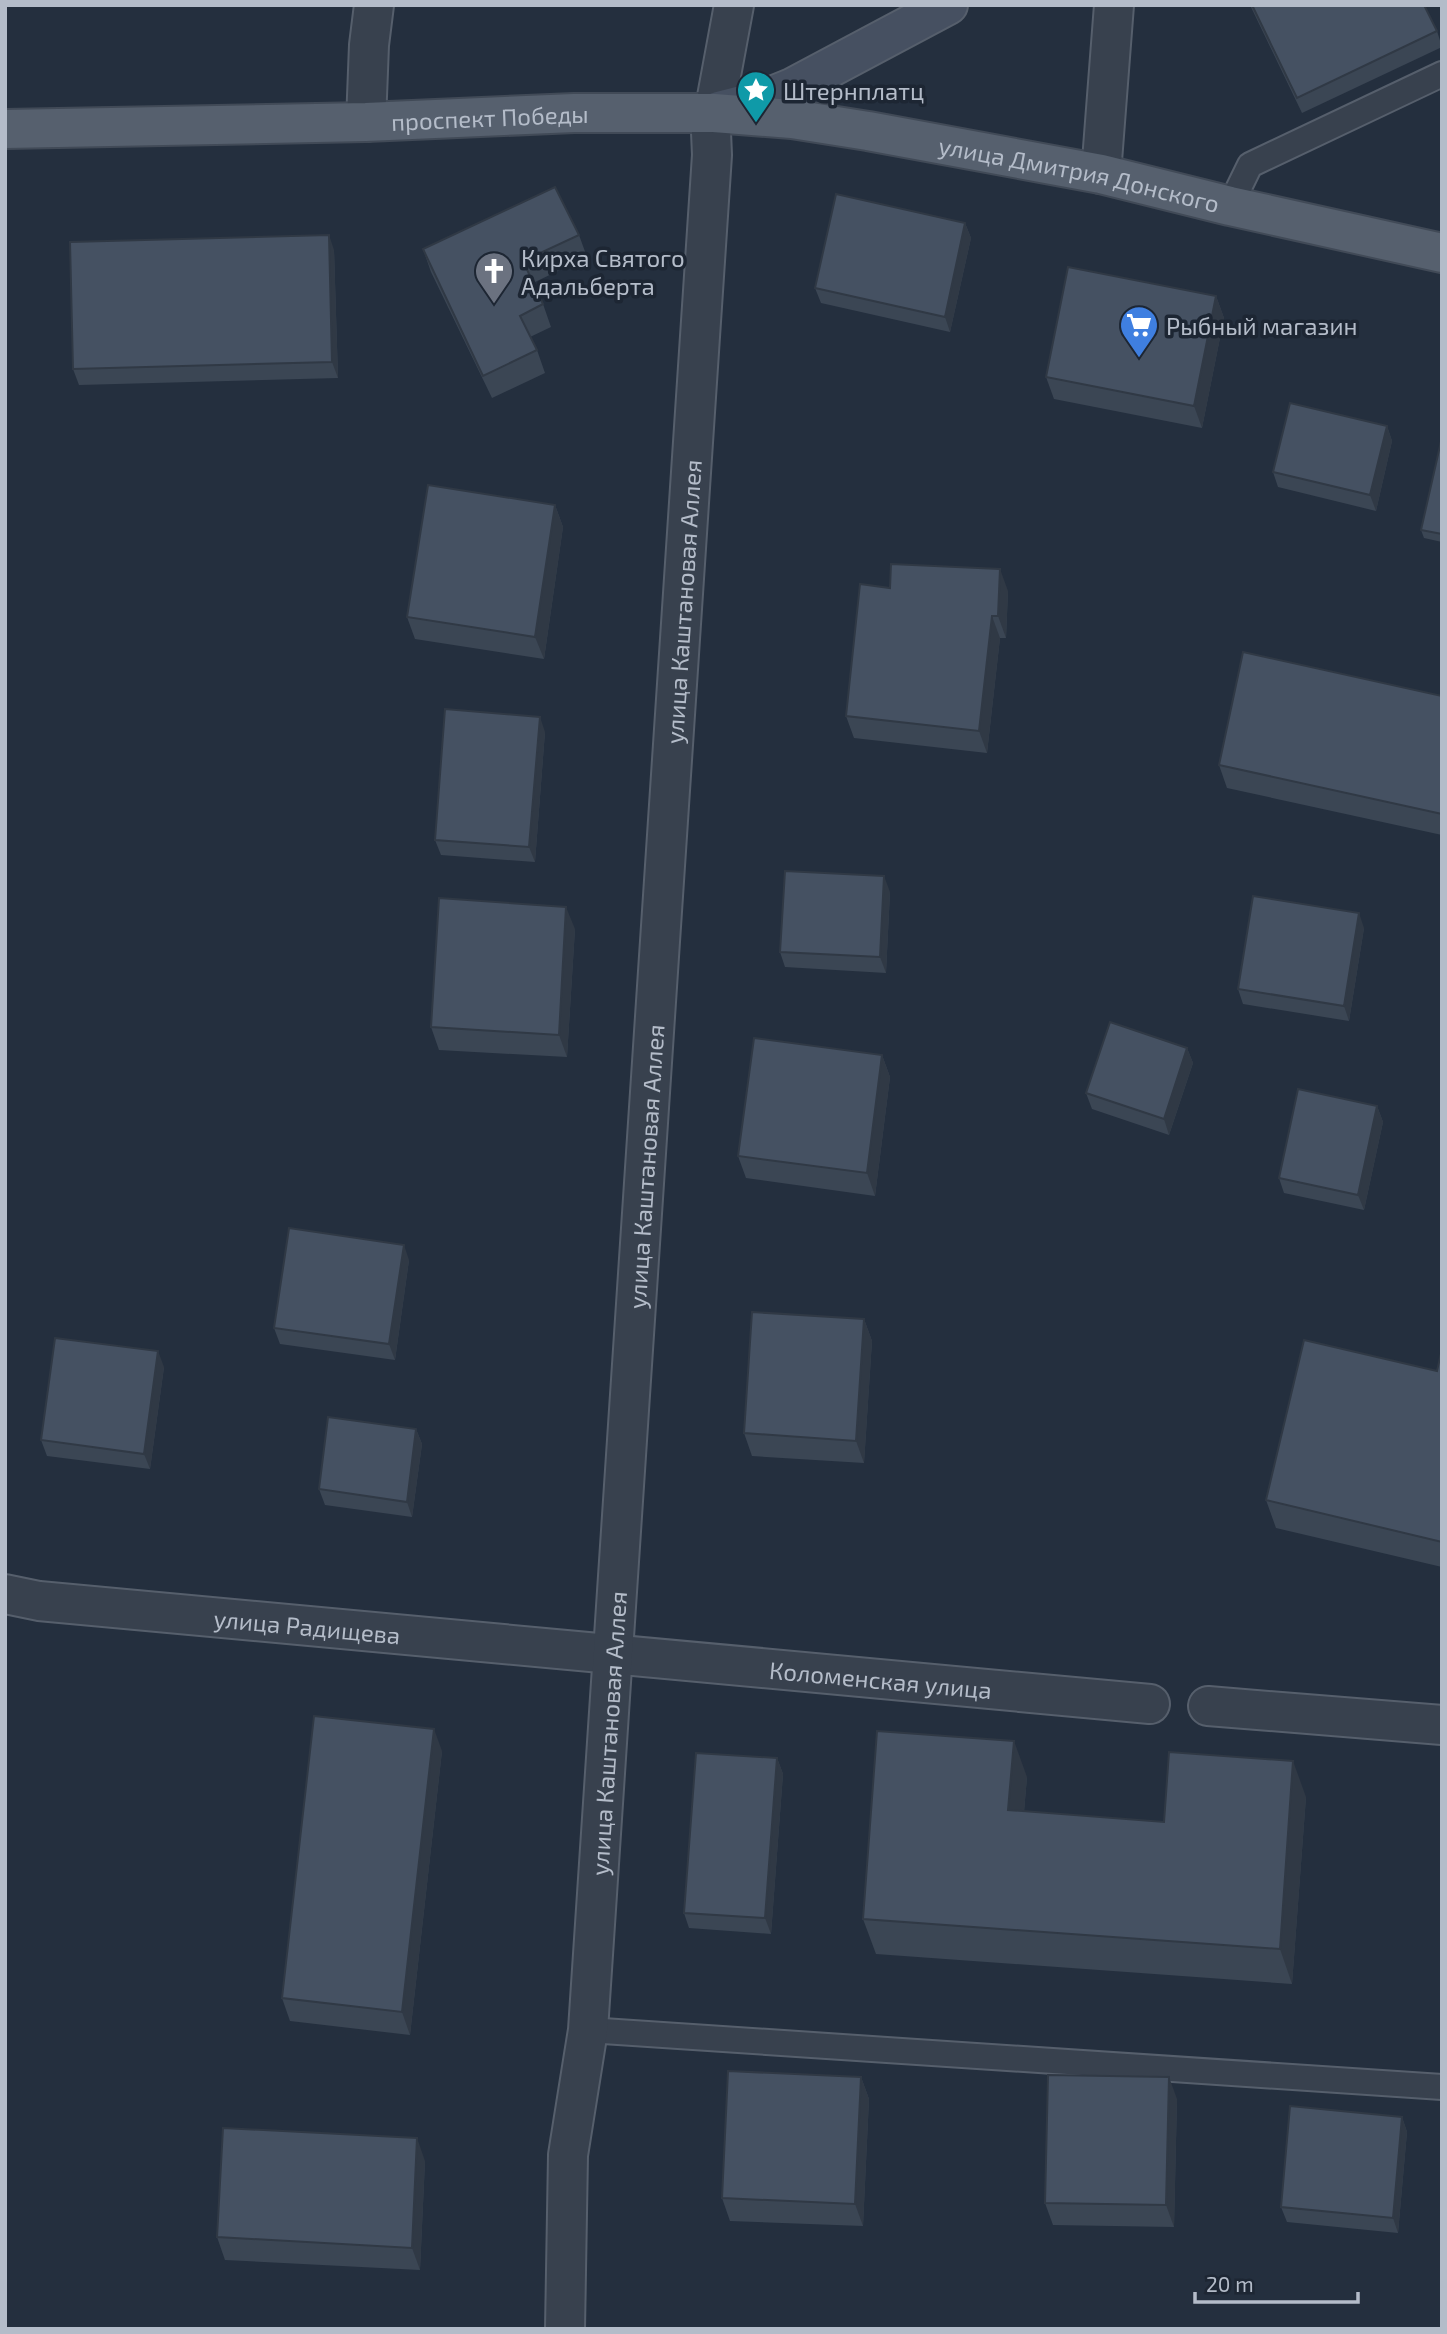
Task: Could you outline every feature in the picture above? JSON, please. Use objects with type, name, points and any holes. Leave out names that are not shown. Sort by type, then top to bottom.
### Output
[{"type":"main road","name":"проспект Победы","points":[[5,129],[366,122],[574,113],[714,113],[762,100],[792,88],[948,5]]},
{"type":"main road","name":"улица Дмитрия Донского","points":[[714,113],[792,119],[1101,174],[1442,253]]},
{"type":"street","points":[[366,122],[369,46],[374,5]]},
{"type":"street","name":"улица Каштановая Аллея","points":[[565,2329],[568,2155],[587,2029],[709,197],[711,132],[734,5]]},
{"type":"street","points":[[1101,174],[1114,5]]},
{"type":"street","name":"улица Радищева","points":[[5,1594],[39,1601],[612,1655]]},
{"type":"street","name":"Коломенская улица","points":[[612,1655],[1150,1704]]},
{"type":"street","points":[[1208,1706],[1442,1725]]},
{"type":"lane","points":[[1230,206],[1251,165],[1442,74]]},
{"type":"lane","points":[[587,2029],[1442,2088]]},
{"type":"building","points":[[1252,5],[1424,5],[1437,31],[1297,98]]},
{"type":"building","name":"Кирха Святого Адальберта","points":[[555,187],[579,235],[523,261],[543,304],[520,316],[537,350],[483,376],[423,249]]},
{"type":"building","points":[[836,194],[965,223],[945,317],[815,288]]},
{"type":"building","points":[[329,235],[332,362],[73,369],[70,242]]},
{"type":"building","name":"Рыбный магазин","points":[[1068,267],[1216,296],[1194,406],[1046,377]]},
{"type":"building","points":[[1290,403],[1387,426],[1370,495],[1273,472]]},
{"type":"building","points":[[1442,437],[1442,534],[1421,530]]},
{"type":"building","points":[[428,485],[555,505],[535,637],[407,617]]},
{"type":"building","points":[[891,564],[1000,569],[998,616],[992,616],[979,731],[846,716],[860,584],[890,588]]},
{"type":"building","points":[[1243,652],[1442,696],[1442,814],[1219,765]]},
{"type":"building","points":[[445,709],[540,717],[529,847],[435,840]]},
{"type":"building","points":[[785,871],[884,876],[880,957],[780,952]]},
{"type":"building","points":[[1253,896],[1359,913],[1344,1006],[1238,989]]},
{"type":"building","points":[[439,898],[566,907],[559,1035],[431,1027]]},
{"type":"building","points":[[1110,1022],[1187,1048],[1164,1119],[1086,1093]]},
{"type":"building","points":[[754,1038],[882,1055],[867,1173],[738,1156]]},
{"type":"building","points":[[1298,1089],[1377,1106],[1358,1195],[1279,1178]]},
{"type":"building","points":[[289,1228],[404,1245],[389,1344],[274,1328]]},
{"type":"building","points":[[752,1312],[864,1319],[856,1441],[744,1433]]},
{"type":"building","points":[[55,1338],[158,1351],[144,1454],[41,1440]]},
{"type":"building","points":[[1304,1340],[1437,1371],[1442,1349],[1442,1542],[1266,1500]]},
{"type":"building","points":[[328,1417],[416,1429],[407,1502],[319,1489]]},
{"type":"building","points":[[314,1716],[434,1729],[402,2012],[282,1998]]},
{"type":"building","points":[[877,1731],[1014,1741],[1008,1810],[1164,1822],[1169,1752],[1293,1761],[1280,1949],[863,1919]]},
{"type":"building","points":[[696,1753],[777,1758],[765,1918],[684,1913]]},
{"type":"building","points":[[728,2071],[861,2077],[855,2204],[722,2198]]},
{"type":"building","points":[[1048,2075],[1169,2077],[1166,2205],[1045,2203]]},
{"type":"building","points":[[1290,2106],[1402,2117],[1393,2218],[1281,2207]]},
{"type":"building","points":[[223,2128],[417,2138],[412,2248],[217,2237]]},
{"type":"place","name":"Штернплатц","points":[[756,124]]},
{"type":"place","name":"Кирха Святого Адальберта","points":[[494,305]]},
{"type":"place","name":"Рыбный магазин","points":[[1139,359]]}]
